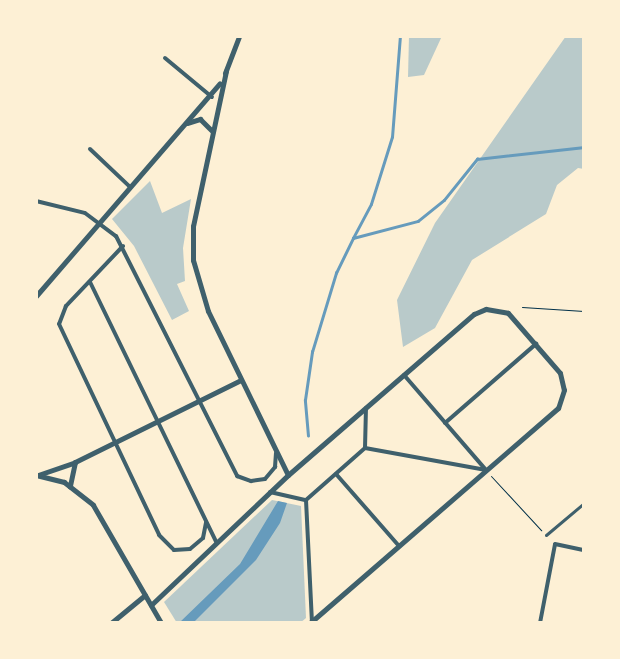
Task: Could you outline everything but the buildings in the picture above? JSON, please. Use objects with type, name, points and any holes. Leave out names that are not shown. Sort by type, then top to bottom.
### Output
[{"type":"street","points":[[239,36],[226,72],[211,130],[192,226],[193,260],[200,292],[288,474]]},
{"type":"street","points":[[165,58],[212,96]]},
{"type":"street","points":[[36,296],[99,220],[212,96],[226,72]]},
{"type":"street","points":[[180,129],[200,119],[211,130]]},
{"type":"street","points":[[90,149],[129,186]]},
{"type":"street","points":[[36,201],[65,205],[99,220],[123,246],[237,476],[251,481],[264,479],[275,467],[276,450]]},
{"type":"street","points":[[123,246],[66,306],[59,324],[166,544],[174,550],[194,547],[203,538],[206,522]]},
{"type":"street","points":[[90,282],[217,543]]},
{"type":"street","points":[[151,605],[288,474],[474,314],[486,310],[515,318],[560,372],[563,400],[312,622]]},
{"type":"street","points":[[445,423],[536,344]]},
{"type":"street","points":[[404,375],[486,470]]},
{"type":"street","points":[[37,475],[75,462],[241,380]]},
{"type":"street","points":[[306,500],[365,448],[366,408]]},
{"type":"street","points":[[365,448],[486,470]]},
{"type":"street","points":[[70,486],[69,473],[75,462]]},
{"type":"street","points":[[56,480],[69,473]]},
{"type":"street","points":[[336,474],[399,546]]},
{"type":"street","points":[[37,475],[70,486],[93,505],[161,623]]},
{"type":"street","points":[[270,492],[306,500]]},
{"type":"street","points":[[306,500],[312,622]]},
{"type":"street","points":[[546,534],[584,503]]},
{"type":"street","points":[[540,623],[555,544],[584,550]]},
{"type":"street","points":[[111,623],[146,595]]},
{"type":"path","points":[[522,307],[584,311]]},
{"type":"path","points":[[486,470],[546,534]]},
{"type":"shaded area","points":[[409,36],[442,36],[424,75],[408,77]]},
{"type":"shaded area","points":[[566,36],[584,36],[584,169],[578,168],[557,185],[546,214],[472,260],[435,328],[403,347],[397,300],[435,223]]},
{"type":"shaded area","points":[[150,181],[162,213],[191,199],[183,248],[185,281],[177,284],[189,311],[172,320],[134,246],[112,219]]},
{"type":"shaded area","points":[[272,500],[301,506],[306,618],[300,623],[177,623],[164,602]]},
{"type":"water","points":[[278,501],[287,503],[280,523],[256,560],[193,623],[179,623],[240,564]]},
{"type":"waterway","points":[[353,238],[371,204],[392,137],[400,36]]},
{"type":"waterway","points":[[308,436],[305,400],[312,352],[336,273],[353,238],[418,221],[444,200],[477,159],[584,147]]}]
